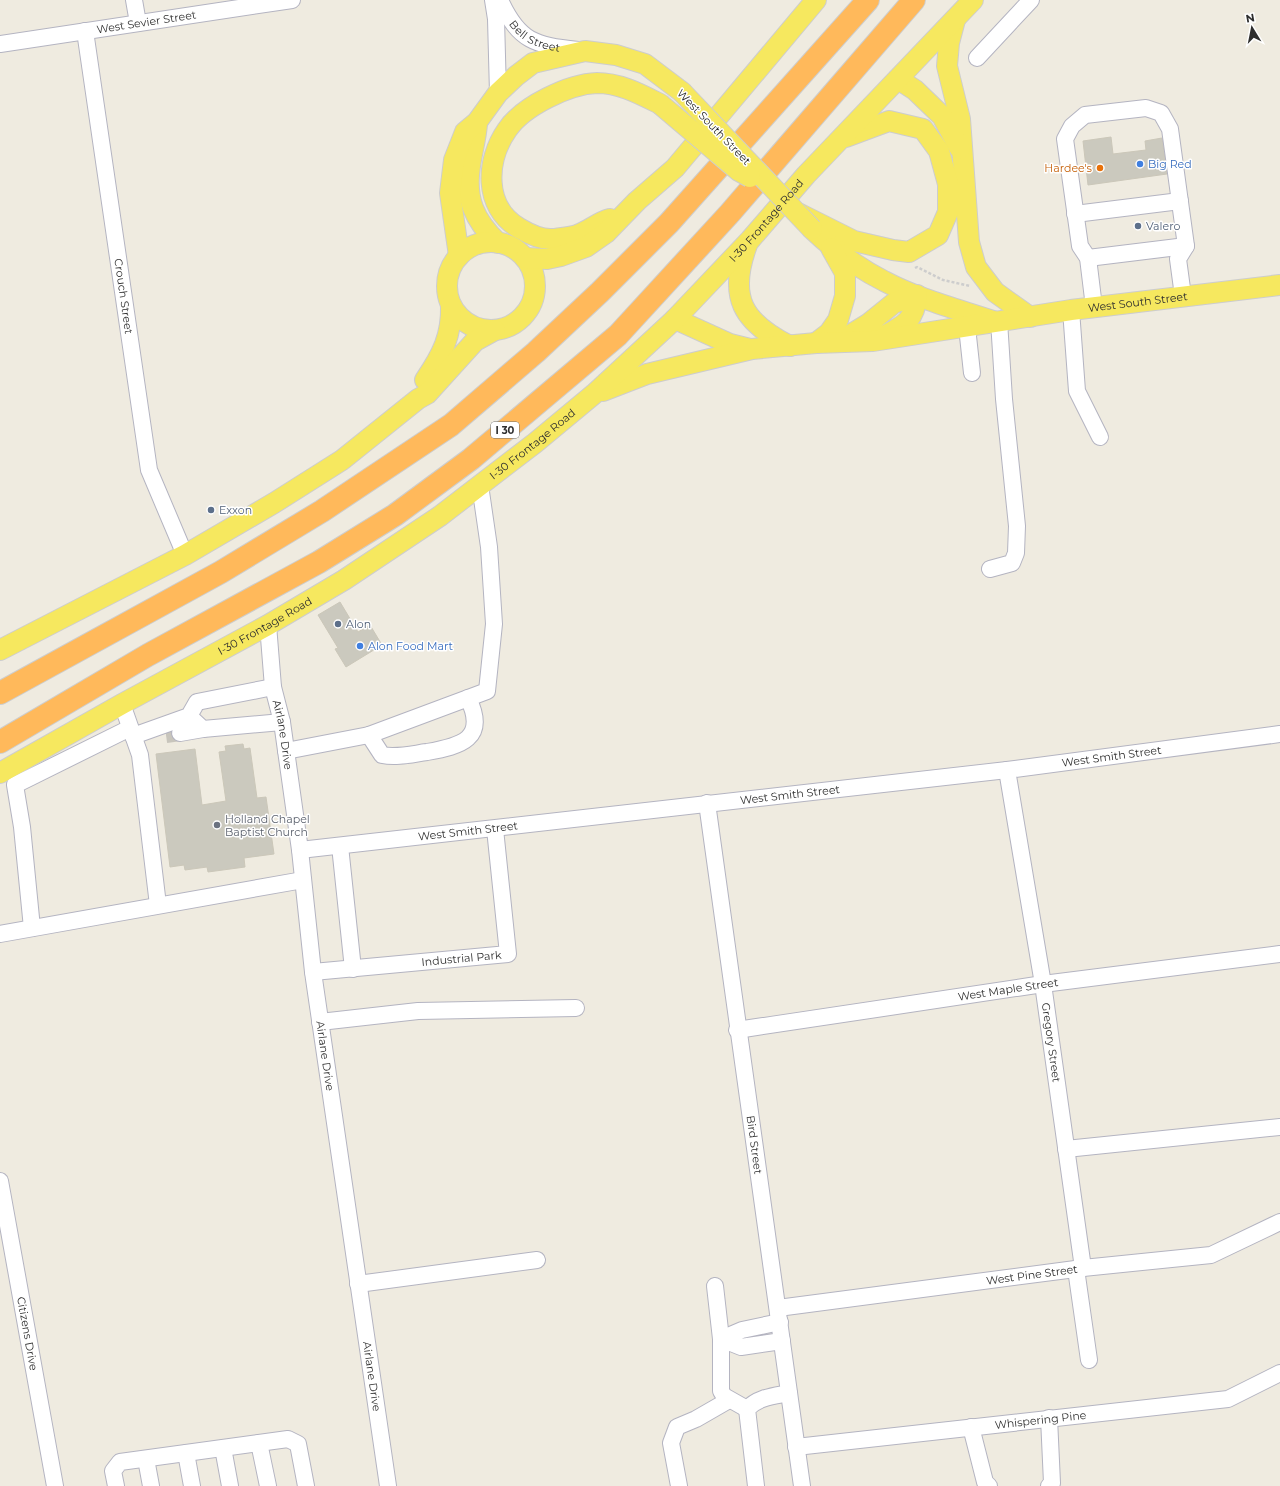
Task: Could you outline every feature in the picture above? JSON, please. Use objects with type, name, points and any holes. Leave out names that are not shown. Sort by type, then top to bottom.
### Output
[{"type":"highway","points":[[0,693],[234,564],[322,511],[451,425],[536,352],[600,292],[669,223],[868,0]]},
{"type":"highway","name":"I 30","points":[[0,742],[148,655],[320,562],[395,515],[470,459],[618,335],[730,213],[914,0]]},
{"type":"main road","points":[[526,258],[547,259],[575,252],[586,247],[606,233],[637,201],[675,168],[816,0]]},
{"type":"main road","name":"I-30 Frontage Road","points":[[0,773],[122,704],[268,625],[344,580],[440,516],[480,485],[594,394],[675,319],[750,240],[806,175],[973,0]]},
{"type":"main road","points":[[956,17],[949,43],[947,66],[960,119],[970,242],[976,267],[995,292],[1030,317]]},
{"type":"main road","name":"West South Street","points":[[459,256],[450,193],[454,160],[466,132],[477,122],[498,93],[533,63],[585,51],[616,55],[645,64],[682,92],[794,211],[830,246],[883,281],[917,296],[997,321]]},
{"type":"main road","points":[[898,79],[915,90],[942,116],[963,154]]},
{"type":"main road","points":[[624,216],[602,222],[577,235],[552,239],[532,236],[511,223],[499,210],[493,196],[490,178],[495,152],[508,129],[526,112],[551,96],[580,86],[597,83],[615,85],[634,91],[660,104],[738,170],[751,178],[768,183]]},
{"type":"main road","points":[[794,211],[854,240],[893,250],[909,252],[938,235],[948,212],[948,184],[939,151],[923,129],[889,121],[842,139]]},
{"type":"main road","name":"West South Street","points":[[477,122],[470,167],[469,194],[472,209],[487,233],[498,242]]},
{"type":"main road","points":[[750,240],[740,265],[738,276],[739,295],[753,322],[762,330],[790,346]]},
{"type":"main road","points":[[1,646],[185,555],[274,503],[342,460],[418,399],[427,394],[475,341],[495,330],[515,323],[530,308],[536,288],[535,277],[526,258],[508,245],[498,242],[477,244],[459,256],[449,274],[448,290],[452,305],[457,314],[470,324],[484,330],[495,330]]},
{"type":"main road","points":[[816,343],[829,333],[838,320],[845,296],[845,273],[830,246]]},
{"type":"main road","name":"West South Street","points":[[594,394],[647,374],[752,349],[816,343],[873,341],[1071,310],[1280,285]]},
{"type":"main road","points":[[836,343],[868,324],[894,303],[917,296],[916,311],[903,326],[873,341]]},
{"type":"main road","points":[[418,399],[422,385],[440,358],[451,329],[452,305]]},
{"type":"main road","name":"West South Street","points":[[675,319],[730,344],[752,349]]},
{"type":"street","points":[[134,0],[138,23]]},
{"type":"street","name":"West Sevier Street","points":[[0,44],[292,0]]},
{"type":"street","name":"Bell Street","points":[[493,0],[496,19],[498,93]]},
{"type":"street","name":"Bell Street","points":[[500,0],[505,10],[525,37],[541,45],[585,51]]},
{"type":"street","points":[[977,58],[1031,0]]},
{"type":"street","name":"Crouch Street","points":[[84,31],[149,470],[185,555]]},
{"type":"street","points":[[1094,307],[1088,258],[1080,246],[1065,139],[1072,126],[1085,115],[1093,114],[1146,108],[1161,113],[1170,129],[1186,246],[1178,259],[1183,296]]},
{"type":"street","points":[[1075,214],[1180,201]]},
{"type":"street","points":[[1088,258],[1186,246]]},
{"type":"street","points":[[1071,310],[1077,391],[1100,437]]},
{"type":"street","points":[[990,569],[1012,563],[1016,553],[1017,533],[997,321]]},
{"type":"street","points":[[967,327],[972,373]]},
{"type":"street","points":[[286,751],[369,735],[487,691],[494,624],[489,547],[480,485]]},
{"type":"street","name":"Airlane Drive","points":[[268,625],[273,687],[282,722],[300,850],[313,972],[388,1486]]},
{"type":"street","points":[[32,928],[22,827],[15,785],[137,732],[189,716],[197,702],[273,687]]},
{"type":"street","points":[[369,735],[382,755],[394,757],[453,747],[464,742],[473,730],[473,709],[468,698]]},
{"type":"street","points":[[122,704],[137,732],[158,905]]},
{"type":"street","points":[[189,716],[203,729]]},
{"type":"street","points":[[137,732],[153,737],[203,729],[282,722]]},
{"type":"street","name":"West Smith Street","points":[[300,850],[1007,770],[1280,734]]},
{"type":"street","name":"Gregory Street","points":[[1007,770],[1043,984],[1066,1149],[1089,1360]]},
{"type":"street","name":"Bird Street","points":[[707,803],[737,1030],[779,1315],[802,1486]]},
{"type":"street","name":"Industrial Park","points":[[313,972],[508,954],[495,829]]},
{"type":"street","points":[[340,846],[353,969]]},
{"type":"street","points":[[0,934],[303,880]]},
{"type":"street","name":"West Maple Street","points":[[737,1030],[1043,984],[1280,954]]},
{"type":"street","points":[[320,1022],[418,1011],[576,1008]]},
{"type":"street","points":[[1066,1149],[1280,1127]]},
{"type":"street","name":"Citizens Drive","points":[[0,1180],[55,1486]]},
{"type":"street","name":"West Pine Street","points":[[721,1339],[779,1315],[1080,1269],[1211,1255],[1280,1222]]},
{"type":"street","points":[[358,1284],[537,1260]]},
{"type":"street","points":[[715,1286],[721,1339],[721,1391],[729,1400],[747,1409]]},
{"type":"street","points":[[721,1339],[741,1347],[782,1342]]},
{"type":"street","name":"Whispering Pine","points":[[796,1447],[1228,1398],[1280,1373]]},
{"type":"street","points":[[747,1409],[753,1403],[761,1399],[789,1393]]},
{"type":"street","points":[[678,1486],[671,1444],[677,1427],[696,1419],[729,1400]]},
{"type":"street","points":[[747,1409],[756,1486]]},
{"type":"street","points":[[1049,1418],[1052,1482],[1049,1486]]},
{"type":"street","points":[[971,1427],[985,1482],[988,1486]]},
{"type":"street","points":[[116,1486],[114,1470],[120,1462],[288,1439],[298,1444],[306,1486]]},
{"type":"street","points":[[259,1443],[268,1486]]},
{"type":"street","points":[[224,1448],[230,1486]]},
{"type":"street","points":[[186,1453],[192,1486]]},
{"type":"street","points":[[146,1459],[151,1486]]},
{"type":"path","points":[[911,263],[913,269],[917,267],[944,280],[975,287]]},
{"type":"building","points":[[1111,137],[1113,154],[1146,150],[1145,141],[1162,138],[1167,174],[1088,185],[1083,141]]},
{"type":"building","points":[[340,602],[358,632],[370,625],[382,645],[346,667],[335,649],[338,648],[318,615]]},
{"type":"building","name":"Holland Chapel Baptist Church","points":[[243,744],[244,749],[250,748],[257,798],[266,797],[274,854],[244,858],[245,867],[208,872],[207,867],[185,870],[184,865],[170,867],[156,754],[195,749],[202,805],[226,801],[219,752],[226,751],[225,746]]},
{"type":"tunnel","points":[[166,735],[180,733]]},
{"type":"place","name":"Big Red","points":[[1140,164]]},
{"type":"place","name":"Hardee's","points":[[1100,168]]},
{"type":"place","name":"Valero","points":[[1138,226]]},
{"type":"place","name":"Exxon","points":[[211,510]]},
{"type":"place","name":"Alon","points":[[338,624]]},
{"type":"place","name":"Alon Food Mart","points":[[360,646]]},
{"type":"place","name":"Holland Chapel Baptist Church","points":[[217,825]]}]
